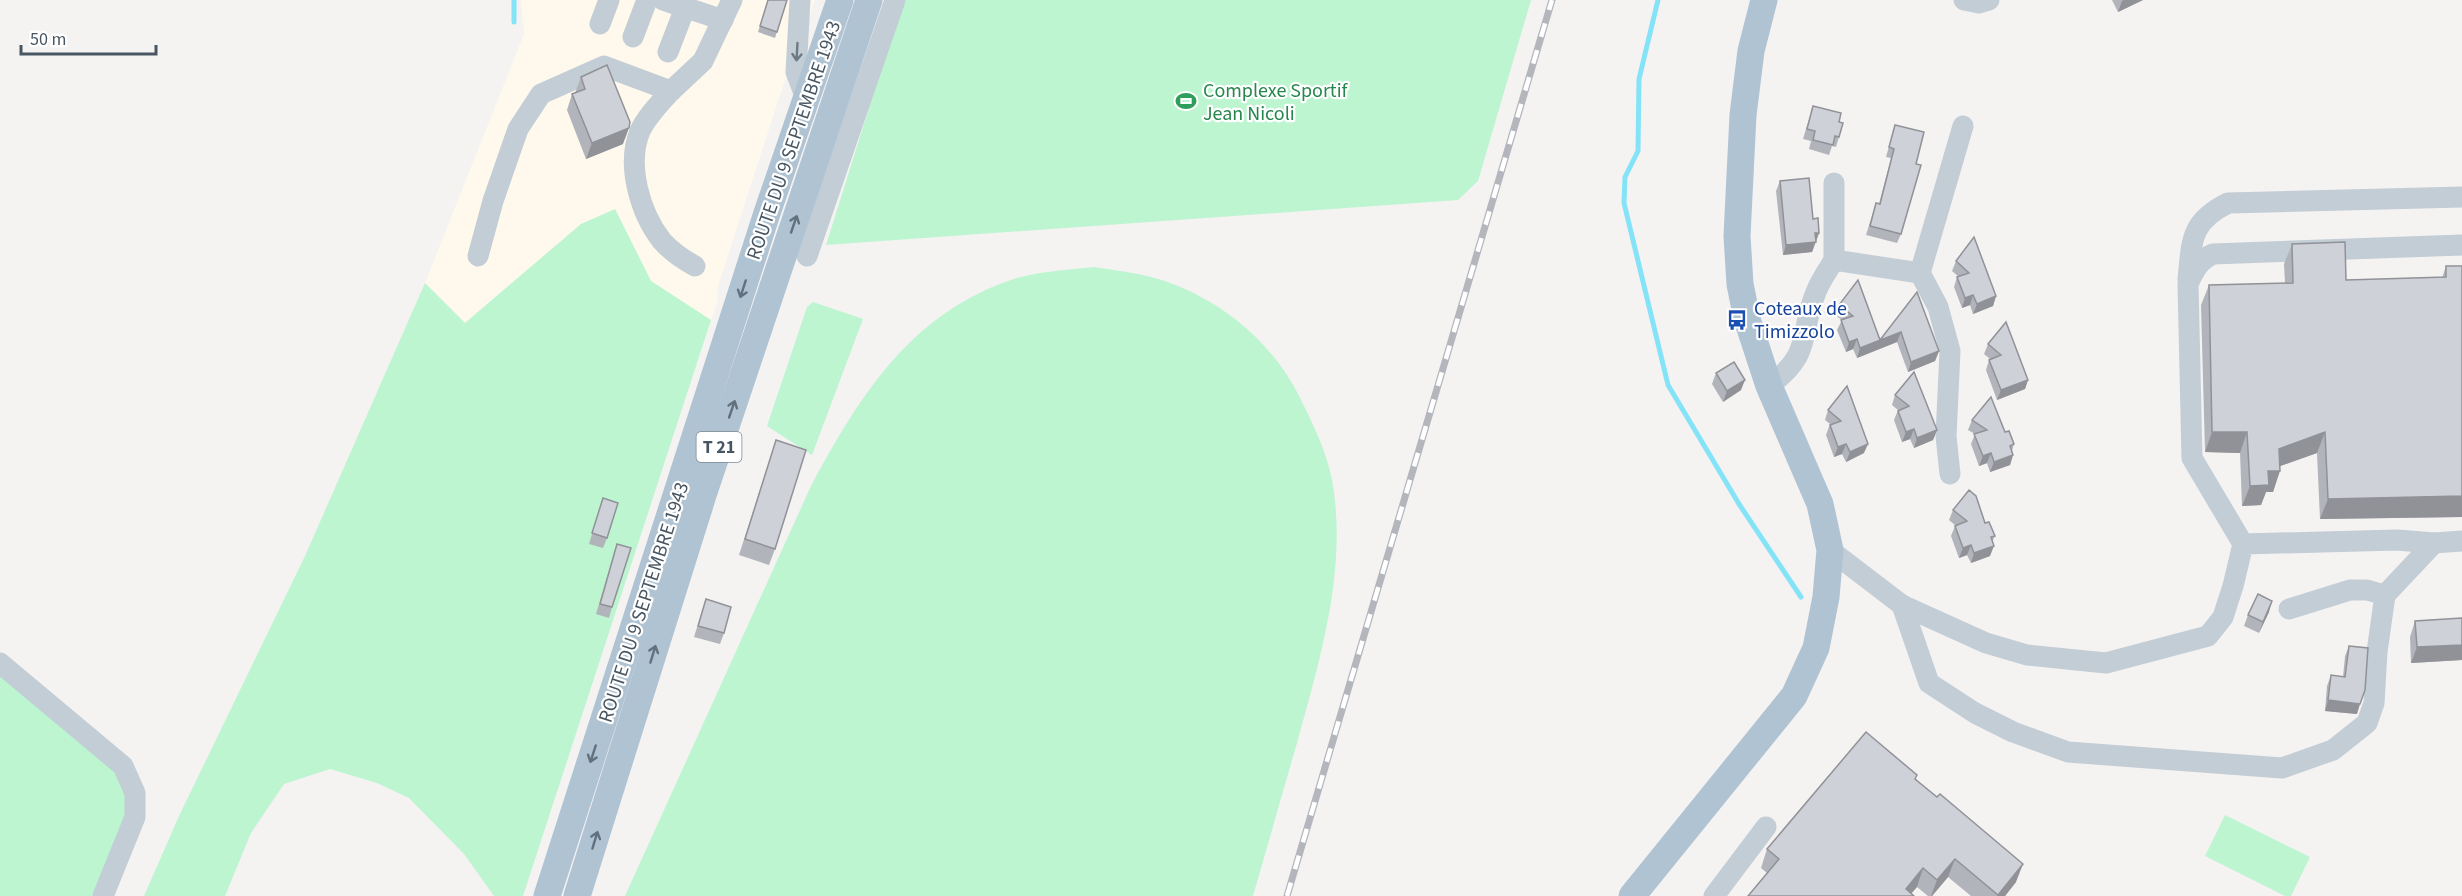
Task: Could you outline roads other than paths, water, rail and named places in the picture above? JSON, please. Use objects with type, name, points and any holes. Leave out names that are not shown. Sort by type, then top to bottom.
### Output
[{"type":"main road","name":"ROUTE DU 9 SEPTEMBRE 1943","points":[[547,896],[767,213],[840,0]]},
{"type":"main road","name":"ROUTE DU 9 SEPTEMBRE 1943","points":[[577,896],[704,492],[869,0]]},
{"type":"main road","points":[[1632,896],[1794,696],[1816,648],[1826,597],[1830,550],[1820,504],[1769,386],[1747,319],[1740,284],[1737,236],[1743,115],[1751,51],[1764,0]]},
{"type":"street","points":[[600,24],[609,0]]},
{"type":"street","points":[[633,37],[647,0]]},
{"type":"street","points":[[663,0],[723,20]]},
{"type":"street","points":[[695,266],[678,256],[662,240],[647,215],[638,189],[635,155],[640,131],[671,91],[703,61],[732,0]]},
{"type":"street","points":[[800,0],[796,72],[807,101]]},
{"type":"street","points":[[807,256],[895,0]]},
{"type":"street","points":[[1964,0],[1979,3],[1989,0]]},
{"type":"street","points":[[668,52],[685,8]]},
{"type":"street","points":[[478,256],[493,201],[518,129],[541,94],[604,66],[671,91]]},
{"type":"street","points":[[1950,474],[1946,436],[1950,351],[1938,307],[1920,273],[1963,126]]},
{"type":"street","points":[[1769,386],[1783,375],[1798,357],[1815,294],[1834,260],[1834,183]]},
{"type":"street","points":[[1830,550],[1902,605],[1986,643],[2027,655],[2106,663],[2208,636],[2223,616],[2243,544],[2192,458],[2188,284],[2192,242],[2198,227],[2210,212],[2228,203],[2462,197]]},
{"type":"street","points":[[2188,284],[2194,270],[2205,258],[2213,254],[2462,245]]},
{"type":"street","points":[[1834,260],[1920,273]]},
{"type":"street","points":[[2243,544],[2397,540],[2434,543],[2462,541]]},
{"type":"street","points":[[1902,605],[1929,683],[1975,713],[2013,732],[2068,752],[2282,768],[2333,750],[2367,723],[2374,703],[2377,652],[2385,595],[2434,543]]},
{"type":"street","points":[[2289,609],[2350,590],[2367,590],[2385,595]]},
{"type":"street","points":[[0,663],[123,766],[135,793],[135,817],[103,896]]},
{"type":"street","points":[[1714,896],[1766,827]]},
{"type":"waterway","points":[[514,0],[514,22]]},
{"type":"waterway","points":[[1658,0],[1639,79],[1638,151],[1625,177],[1624,203],[1668,385],[1739,504],[1801,597]]},
{"type":"railway","points":[[1287,896],[1552,0]]},
{"type":"place","name":"Complexe Sportif Jean Nicoli","points":[[1186,101]]},
{"type":"place","name":"Coteaux de Timizzolo","points":[[1737,320]]}]
